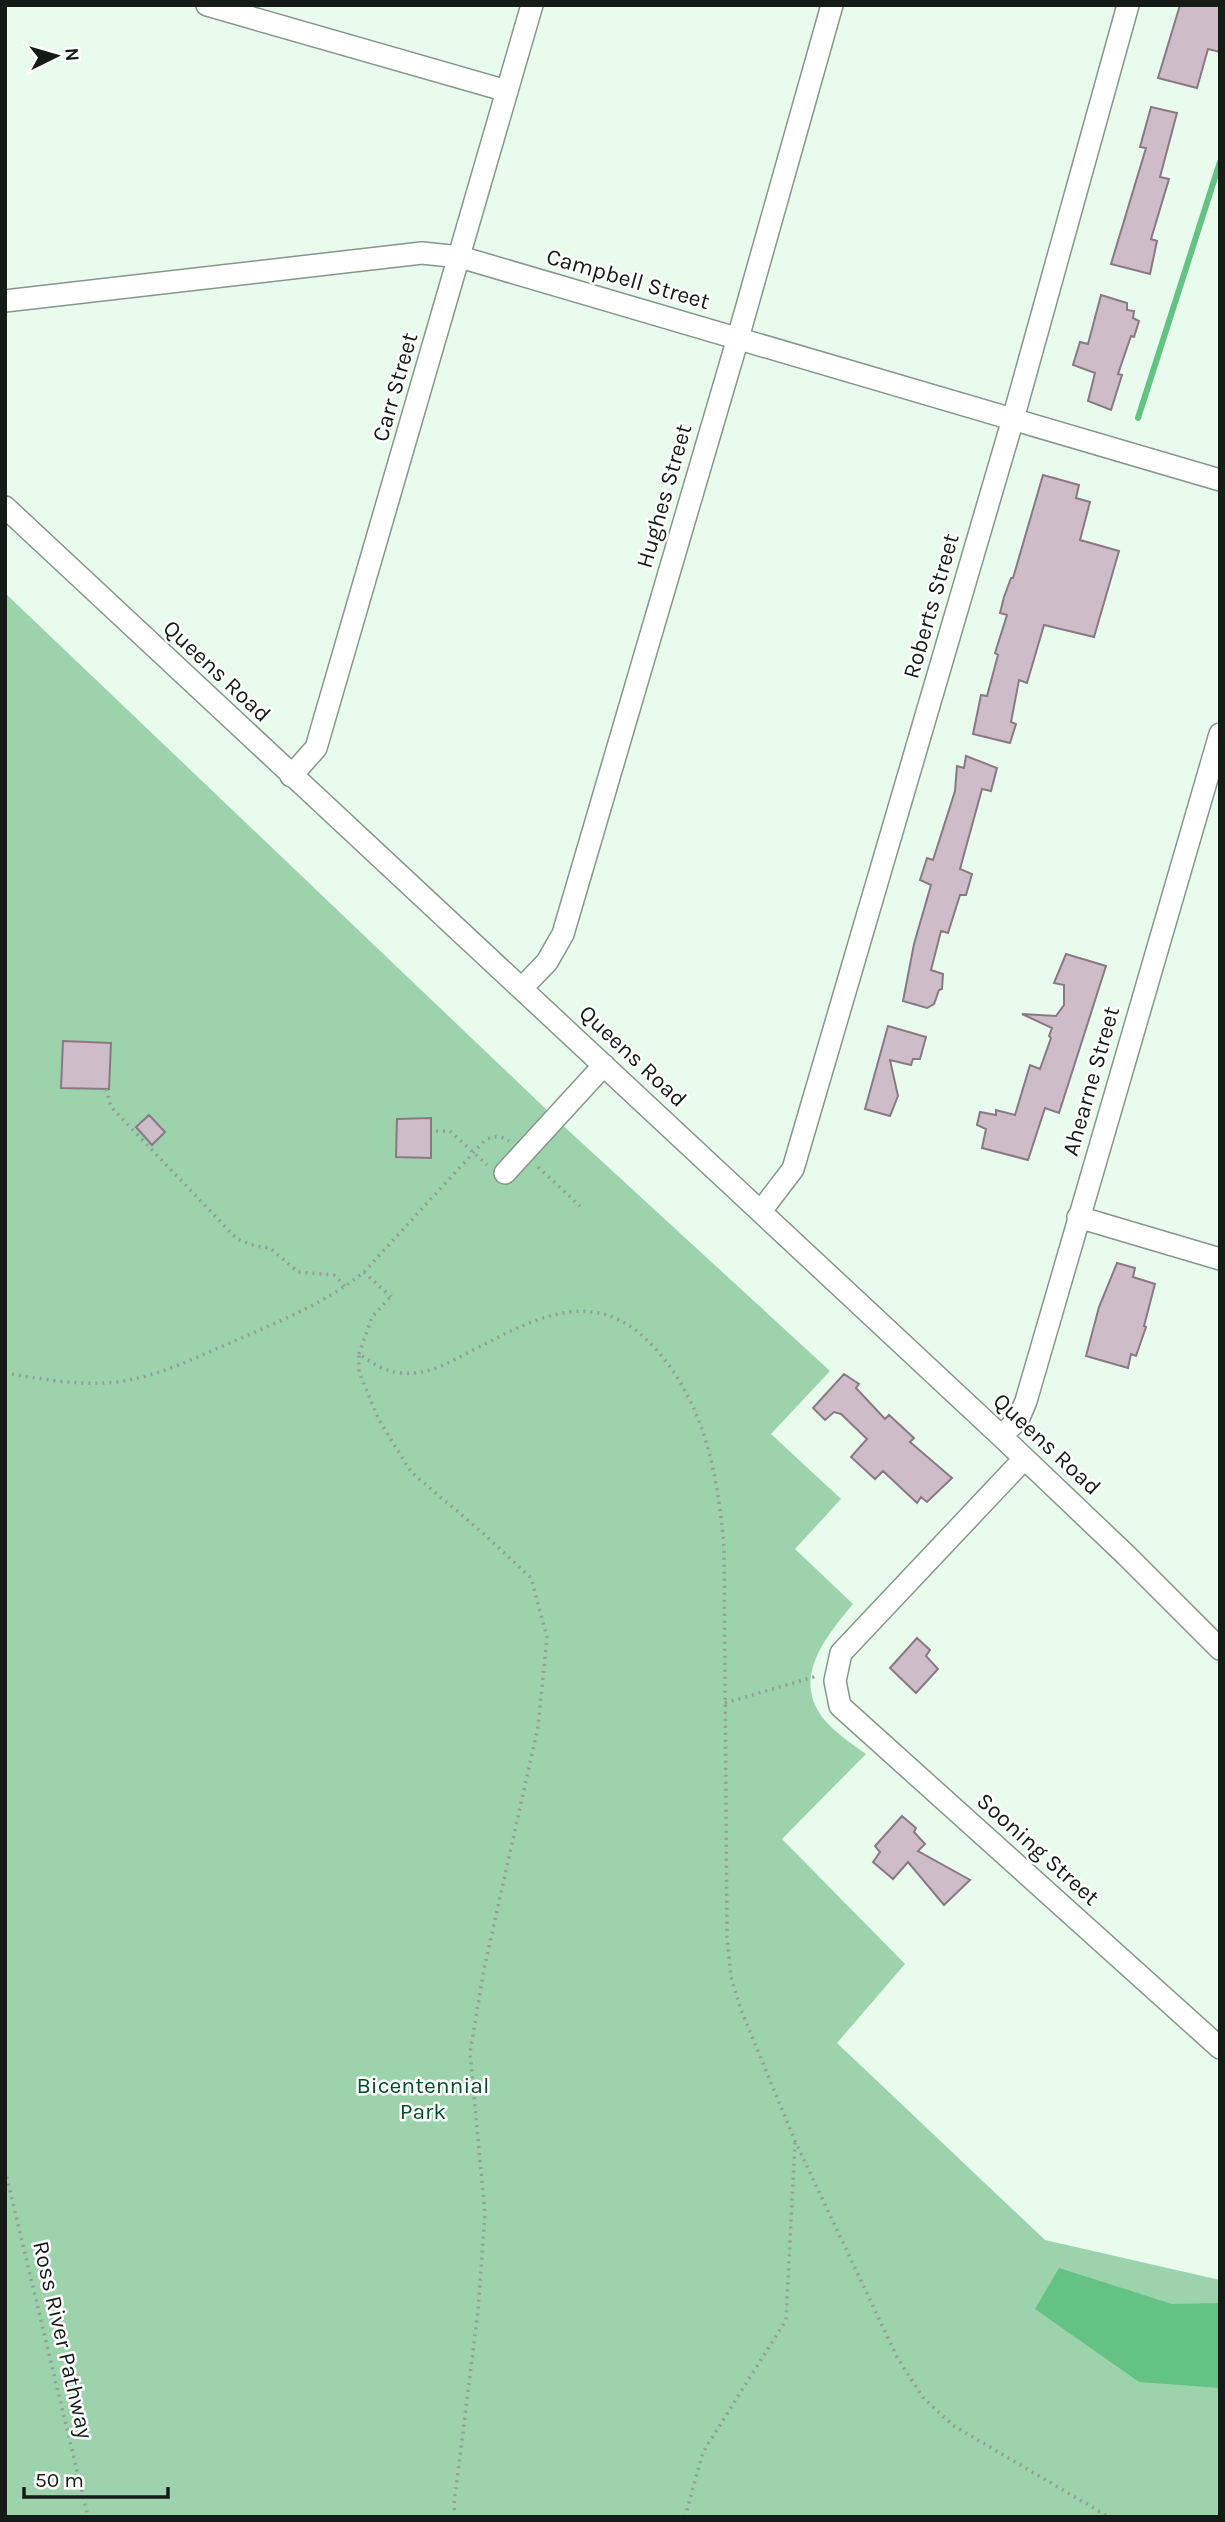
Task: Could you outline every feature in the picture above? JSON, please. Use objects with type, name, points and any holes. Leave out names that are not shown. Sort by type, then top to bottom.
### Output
[{"type":"street","points":[[207,5],[507,91]]},
{"type":"street","name":"Carr Street","points":[[291,776],[316,748],[533,5]]},
{"type":"street","name":"Hughes Street","points":[[522,988],[547,962],[563,934],[738,338],[832,5]]},
{"type":"street","name":"Roberts Street","points":[[761,1212],[793,1169],[1013,419],[1128,5]]},
{"type":"street","name":"Campbell Street","points":[[5,301],[422,253],[460,257],[1220,480]]},
{"type":"street","name":"Queens Road","points":[[5,507],[1000,1436],[1126,1555],[1220,1649]]},
{"type":"street","name":"Ahearne Street","points":[[1000,1436],[1018,1420],[1026,1401],[1220,734]]},
{"type":"street","points":[[505,1173],[604,1065]]},
{"type":"street","points":[[1078,1217],[1220,1259]]},
{"type":"street","points":[[836,1678],[841,1653],[1024,1459]]},
{"type":"street","name":"Sooning Street","points":[[836,1678],[840,1706],[1220,2049]]},
{"type":"path","points":[[106,1089],[111,1107],[237,1239],[270,1248],[298,1272],[334,1275],[346,1287]]},
{"type":"path","points":[[436,1131],[450,1132],[473,1152]]},
{"type":"path","points":[[5,1373],[82,1384],[117,1382],[148,1376],[313,1306],[346,1287],[364,1272],[485,1140],[493,1136],[501,1137],[513,1145]]},
{"type":"path","points":[[533,1162],[580,1206]]},
{"type":"path","points":[[364,1272],[392,1295],[372,1317],[359,1354],[359,1372],[379,1420],[411,1472],[531,1578],[547,1637],[538,1727],[484,1969],[470,2053],[485,2214],[478,2311],[454,2504],[455,2517]]},
{"type":"path","points":[[359,1354],[381,1369],[400,1373],[436,1370],[514,1329],[543,1317],[582,1310],[607,1313],[629,1324],[649,1341],[677,1375],[694,1405],[708,1446],[719,1494],[724,1547],[727,1936],[732,1977],[741,2010],[795,2141],[898,2359],[923,2399],[954,2426],[1109,2517]]},
{"type":"path","points":[[725,1703],[810,1676],[836,1678]]},
{"type":"path","points":[[685,2517],[704,2452],[786,2320],[795,2141]]},
{"type":"path","name":"Ross River Pathway","points":[[5,2170],[88,2517]]},
{"type":"green space","name":"Bicentennial Park","points":[[5,593],[570,1132],[830,1371],[771,1434],[841,1499],[795,1549],[853,1604],[821,1647],[811,1679],[812,1695],[818,1711],[831,1727],[866,1754],[782,1839],[905,1964],[837,2043],[1045,2240],[1220,2280],[1220,2517],[5,2517]]},
{"type":"shaded area","points":[[1059,2268],[1172,2304],[1220,2303],[1220,2388],[1139,2382],[1035,2309]]},
{"type":"building","points":[[1180,5],[1220,5],[1220,52],[1208,49],[1197,88],[1158,78]]},
{"type":"building","points":[[1151,107],[1177,113],[1160,177],[1169,179],[1151,239],[1157,241],[1150,274],[1111,264],[1146,148],[1140,147]]},
{"type":"building","points":[[1101,295],[1127,303],[1127,310],[1134,311],[1133,318],[1139,321],[1118,374],[1122,375],[1111,410],[1088,401],[1095,373],[1073,365],[1080,342],[1088,344]]},
{"type":"building","points":[[1043,475],[1079,485],[1076,498],[1090,502],[1080,540],[1119,551],[1094,637],[1044,625],[1027,683],[1019,680],[1011,722],[1016,724],[1010,743],[973,734],[981,695],[987,696],[998,655],[995,653],[1007,615],[1000,613],[1004,597],[1013,578]]},
{"type":"building","points":[[966,756],[997,768],[991,791],[982,789],[960,869],[972,874],[966,895],[960,895],[948,933],[941,931],[931,970],[943,974],[942,989],[939,990],[934,1004],[927,1008],[903,1001],[914,944],[931,885],[920,880],[927,858],[933,860],[955,791],[957,766],[964,768]]},
{"type":"building","points":[[1066,954],[1106,966],[1059,1113],[1045,1108],[1028,1160],[982,1148],[986,1129],[977,1125],[980,1112],[996,1115],[996,1110],[1015,1115],[1030,1065],[1040,1069],[1052,1028],[1022,1014],[1056,1016],[1064,1005],[1064,985],[1054,983]]},
{"type":"building","points":[[888,1026],[926,1037],[920,1059],[913,1059],[911,1065],[890,1060],[898,1096],[890,1116],[865,1109]]},
{"type":"building","points":[[63,1041],[111,1043],[109,1089],[61,1088]]},
{"type":"building","points":[[149,1115],[165,1132],[152,1145],[136,1127]]},
{"type":"building","points":[[431,1118],[431,1158],[396,1157],[397,1119]]},
{"type":"building","points":[[1117,1263],[1135,1268],[1133,1277],[1155,1284],[1144,1326],[1146,1327],[1136,1356],[1131,1354],[1128,1368],[1086,1356],[1099,1307]]},
{"type":"building","points":[[844,1374],[859,1384],[856,1388],[885,1419],[889,1415],[914,1438],[910,1442],[952,1478],[927,1502],[921,1497],[917,1503],[883,1471],[875,1479],[851,1457],[867,1439],[841,1414],[834,1412],[825,1420],[813,1408]]},
{"type":"building","points":[[917,1638],[930,1650],[926,1656],[938,1669],[916,1693],[890,1668]]},
{"type":"building","points":[[902,1816],[916,1828],[914,1832],[925,1844],[918,1851],[970,1880],[944,1905],[908,1862],[893,1879],[873,1862],[880,1852],[875,1846]]},
{"type":"waterway","points":[[1138,418],[1220,162]]}]
